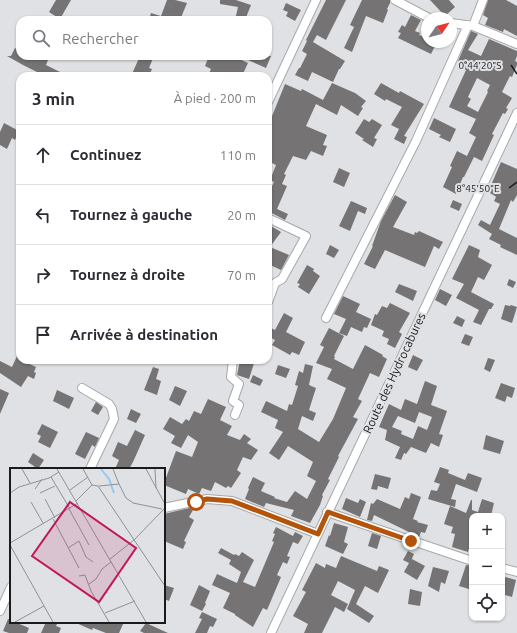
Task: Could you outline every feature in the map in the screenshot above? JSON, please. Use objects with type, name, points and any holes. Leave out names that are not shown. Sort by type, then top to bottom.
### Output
[{"type":"street","points":[[272,94],[316,0]]},
{"type":"street","points":[[395,0],[421,14]]},
{"type":"street","points":[[326,318],[416,140],[483,0]]},
{"type":"street","points":[[457,24],[470,25],[517,44]]},
{"type":"street","name":"Route des Hydrocabures","points":[[271,633],[517,113]]},
{"type":"street","points":[[272,220],[306,236],[282,279],[275,283],[272,291]]},
{"type":"street","points":[[233,364],[231,377],[239,384],[233,401],[239,405],[234,415]]},
{"type":"street","points":[[82,388],[109,404],[112,408],[114,419],[90,468]]},
{"type":"street","points":[[165,508],[207,499],[232,501],[318,534]]},
{"type":"street","points":[[328,512],[469,560]]},
{"type":"street","points":[[505,569],[517,572]]},
{"type":"street","points":[[0,611],[10,589]]},
{"type":"building","points":[[56,0],[71,0],[62,16],[55,16],[49,12]]},
{"type":"building","points":[[167,0],[187,3],[182,16],[161,16]]},
{"type":"building","points":[[220,0],[236,0],[251,5],[247,16],[236,16],[238,7],[220,4]]},
{"type":"building","points":[[326,0],[346,0],[326,40],[317,35],[313,42],[345,61],[339,69],[333,82],[312,72],[308,81],[295,75],[307,54],[302,51],[307,41],[306,40]]},
{"type":"building","points":[[362,0],[390,0],[390,3],[383,23],[366,16],[352,52],[344,48],[354,27],[350,25]]},
{"type":"building","points":[[430,0],[449,0],[455,7],[449,12],[441,12]]},
{"type":"building","points":[[488,0],[506,0],[517,6],[517,36],[504,29],[503,32],[485,25],[488,18],[483,15]]},
{"type":"building","points":[[286,3],[301,10],[295,21],[286,16],[288,12],[283,10]]},
{"type":"building","points":[[151,13],[161,16],[150,16]]},
{"type":"building","points":[[411,15],[421,20],[415,31],[420,33],[419,35],[421,36],[421,48],[434,48],[431,54],[398,38],[401,33],[398,32],[402,25],[405,27]]},
{"type":"building","points":[[471,31],[478,34],[468,50],[481,56],[489,39],[517,51],[515,61],[517,62],[517,65],[512,77],[510,76],[502,92],[512,98],[506,108],[508,109],[505,114],[503,113],[492,134],[494,135],[482,161],[474,157],[456,194],[443,187],[452,167],[450,166],[457,151],[467,156],[476,137],[469,133],[476,119],[449,107],[466,70],[463,68],[465,62],[462,61],[461,63],[458,61]],"holes":[[[477,78],[490,85],[478,112],[467,106],[471,99],[468,97]]]},
{"type":"building","points":[[15,48],[16,60],[48,60],[46,65],[60,72],[37,72],[7,56],[11,56]]},
{"type":"building","points":[[138,60],[152,60],[149,68],[152,69],[151,72],[133,72]]},
{"type":"building","points":[[207,60],[242,60],[248,63],[244,72],[210,72],[211,69],[205,66]]},
{"type":"building","points":[[248,60],[269,60],[266,68]]},
{"type":"building","points":[[332,83],[355,93],[366,101],[361,107],[363,108],[358,116],[341,105],[337,115],[316,104],[306,126],[327,135],[323,145],[327,146],[323,156],[311,151],[306,160],[293,156],[284,174],[286,175],[282,184],[287,186],[277,209],[288,214],[285,220],[272,213],[272,186],[274,182],[272,181],[272,175],[276,165],[272,163],[272,116],[285,84],[301,91],[302,89],[323,100]]},
{"type":"building","points":[[381,83],[424,104],[404,136],[407,137],[404,144],[394,139],[399,129],[391,125],[402,107],[386,99],[385,101],[374,94]]},
{"type":"building","points":[[434,118],[456,129],[450,142],[439,137],[441,135],[429,129]]},
{"type":"building","points":[[364,119],[369,122],[372,119],[382,125],[374,138],[377,139],[373,147],[362,140],[364,139],[355,133]]},
{"type":"building","points":[[4,123],[16,129],[15,140],[12,138],[7,149],[0,145],[0,132]]},
{"type":"building","points":[[501,162],[517,169],[517,195],[513,202],[511,200],[499,229],[517,238],[517,255],[500,247],[501,245],[489,239],[492,234],[478,225],[481,220],[490,225],[500,204],[494,201],[495,196],[488,192]]},
{"type":"building","points":[[339,168],[350,173],[344,187],[333,182]]},
{"type":"building","points":[[395,195],[407,202],[393,227],[414,235],[415,232],[417,233],[419,231],[443,242],[439,249],[434,246],[425,267],[385,250],[375,269],[364,264],[373,246],[381,221]]},
{"type":"building","points":[[453,200],[462,204],[459,211],[450,207]]},
{"type":"building","points":[[351,201],[367,208],[365,214],[358,211],[350,231],[339,226]]},
{"type":"building","points":[[272,227],[281,232],[272,244]]},
{"type":"building","points":[[330,245],[339,250],[334,258],[326,254]]},
{"type":"building","points":[[469,245],[480,250],[478,257],[492,265],[484,280],[478,277],[471,292],[494,304],[491,309],[489,309],[481,325],[473,322],[479,310],[456,298],[464,284],[452,279]]},
{"type":"building","points":[[272,248],[289,255],[281,270],[272,266]]},
{"type":"building","points":[[307,265],[314,269],[313,271],[320,276],[309,294],[298,287],[300,284],[297,283]]},
{"type":"building","points":[[509,279],[516,282],[513,288],[507,285]]},
{"type":"building","points":[[399,284],[417,291],[413,301],[395,292]]},
{"type":"building","points":[[440,289],[452,295],[446,306],[435,300]]},
{"type":"building","points":[[343,296],[360,304],[356,312],[371,319],[367,328],[364,327],[362,332],[351,327],[347,336],[339,333],[346,319],[334,314]]},
{"type":"building","points":[[390,303],[410,313],[399,332],[402,334],[395,348],[387,344],[389,339],[382,336],[384,331],[371,325],[375,314],[377,315],[382,306],[387,308]]},
{"type":"building","points":[[505,305],[517,307],[512,323],[501,319]]},
{"type":"building","points":[[284,313],[293,318],[286,332],[305,342],[299,355],[292,352],[290,355],[272,345],[275,340],[272,338],[272,328],[275,330]]},
{"type":"building","points":[[457,316],[465,320],[462,327],[453,323]]},
{"type":"building","points":[[329,328],[344,336],[334,359],[353,369],[365,345],[383,355],[382,356],[387,359],[379,377],[370,373],[358,399],[362,401],[353,417],[358,419],[338,456],[339,457],[328,479],[330,480],[322,495],[320,505],[310,523],[291,516],[294,510],[266,503],[264,507],[245,499],[253,477],[265,483],[261,491],[275,497],[274,498],[287,502],[295,491],[307,499],[316,481],[307,476],[313,462],[288,446],[279,460],[269,453],[283,432],[275,428],[278,420],[261,412],[266,401],[287,411],[289,404],[292,405],[298,386],[295,385],[299,371],[303,373],[305,364],[313,366],[309,385],[316,388],[309,410],[316,413],[313,421],[302,416],[298,429],[319,442],[333,419],[346,388],[327,379],[332,369],[316,363],[324,347],[320,345]]},
{"type":"building","points":[[465,334],[473,337],[469,346],[461,343]]},
{"type":"building","points":[[413,355],[423,360],[417,371],[408,367]]},
{"type":"building","points":[[16,358],[16,364],[30,364],[36,367],[34,379],[28,376],[21,387],[0,373],[0,361],[12,367]]},
{"type":"building","points":[[488,358],[495,360],[490,372],[484,369]]},
{"type":"building","points":[[239,364],[254,364],[249,379],[237,375]]},
{"type":"building","points":[[278,365],[290,369],[286,378],[275,374]]},
{"type":"building","points":[[153,367],[159,369],[156,379],[161,381],[157,395],[144,390]]},
{"type":"building","points":[[253,375],[263,380],[260,386],[250,382]]},
{"type":"building","points":[[425,381],[437,386],[431,405],[447,411],[439,434],[443,435],[439,447],[431,443],[426,453],[411,447],[406,454],[404,453],[401,460],[395,458],[400,447],[385,440],[387,430],[379,427],[389,404],[401,410],[405,399],[417,404]],"holes":[[[419,412],[432,417],[427,430],[418,426],[413,439],[401,434],[402,431],[392,427],[398,416],[415,423]]]},
{"type":"building","points":[[501,383],[515,388],[512,398],[507,396],[505,402],[495,398]]},
{"type":"building","points":[[175,386],[187,391],[180,406],[169,400]]},
{"type":"building","points":[[0,389],[9,393],[0,414]]},
{"type":"building","points":[[57,390],[74,398],[69,409],[53,401]]},
{"type":"building","points":[[208,399],[226,407],[220,420],[232,426],[227,435],[240,440],[244,434],[251,439],[247,443],[258,450],[251,460],[243,457],[237,470],[241,473],[231,488],[228,486],[226,488],[215,482],[211,491],[202,488],[199,494],[188,489],[186,494],[165,485],[165,480],[176,451],[192,457],[198,442],[188,435],[181,448],[171,443],[175,436],[163,429],[170,417],[182,424],[186,419],[189,421],[194,411],[201,414]]},
{"type":"building","points":[[96,402],[103,407],[98,415],[91,411]]},
{"type":"building","points":[[131,409],[141,414],[136,423],[127,419]]},
{"type":"building","points":[[42,424],[58,432],[50,448],[38,442],[41,436],[37,434]]},
{"type":"building","points":[[135,430],[145,435],[130,468],[115,468],[119,460],[112,456],[118,442],[127,446]]},
{"type":"building","points":[[86,432],[99,438],[95,447],[92,445],[85,459],[75,454]]},
{"type":"building","points":[[486,435],[504,441],[500,454],[483,449]]},
{"type":"building","points":[[33,453],[44,460],[39,468],[28,462]]},
{"type":"building","points":[[440,467],[449,470],[448,473],[465,480],[468,473],[482,478],[477,492],[456,484],[451,499],[456,500],[455,507],[428,499],[431,490],[437,491],[440,484],[434,482]]},
{"type":"building","points":[[375,474],[391,478],[388,489],[378,486],[377,490],[371,489]]},
{"type":"building","points":[[411,493],[421,497],[413,519],[418,521],[417,522],[428,525],[425,533],[421,532],[419,537],[410,534],[411,533],[374,515],[372,521],[367,520],[371,503],[373,504],[377,499],[400,509],[405,497],[409,499]]},
{"type":"building","points":[[346,498],[358,503],[360,499],[366,502],[360,517],[342,509]]},
{"type":"building","points":[[482,499],[494,503],[492,513],[469,513],[468,552],[452,547],[455,534],[451,533],[453,527],[444,524],[450,506],[466,513],[472,500],[472,510],[478,512]]},
{"type":"building","points":[[189,508],[193,510],[189,517],[194,520],[184,541],[186,542],[183,549],[165,541],[165,514]]},
{"type":"building","points":[[334,523],[348,527],[344,542],[348,544],[343,554],[325,546]]},
{"type":"building","points":[[276,527],[293,536],[295,532],[303,536],[298,544],[293,542],[287,556],[290,557],[287,564],[283,562],[277,575],[281,577],[267,610],[263,608],[253,627],[235,614],[223,608],[230,593],[212,585],[217,574],[237,583],[241,572],[229,564],[231,560],[218,553],[221,548],[239,556],[242,552],[254,560],[243,582],[255,587],[274,542],[272,541],[275,534],[273,533]]},
{"type":"building","points":[[372,533],[381,536],[377,549],[368,546]]},
{"type":"building","points":[[408,551],[414,554],[411,561],[412,559],[425,566],[417,580],[404,572],[409,563],[403,560]]},
{"type":"building","points":[[341,556],[377,571],[379,566],[389,570],[378,593],[365,586],[356,604],[374,616],[369,623],[347,609],[355,590],[338,581],[331,595],[348,604],[344,612],[335,607],[322,633],[304,633],[308,624],[293,616],[306,592],[302,590],[316,563],[325,568],[326,564],[336,568]]},
{"type":"building","points":[[466,565],[469,566],[469,589],[459,586]]},
{"type":"building","points":[[433,567],[449,571],[445,584],[441,582],[439,592],[428,586]]},
{"type":"building","points":[[505,577],[516,580],[512,597],[505,595]]},
{"type":"building","points":[[165,585],[174,588],[169,601],[165,599]]},
{"type":"building","points":[[199,585],[210,591],[202,611],[190,605]]},
{"type":"building","points":[[410,589],[422,592],[420,606],[408,604]]},
{"type":"building","points":[[202,612],[217,619],[213,627],[210,626],[207,633],[195,633],[202,619],[199,618]]},
{"type":"building","points":[[8,619],[10,620],[10,623],[17,623],[29,628],[27,633],[9,633],[3,631]]},
{"type":"building","points":[[46,623],[58,623],[56,626],[61,628],[59,633],[41,633]]},
{"type":"building","points":[[76,623],[124,623],[119,633],[106,633],[93,628],[92,630]]},
{"type":"building","points":[[146,623],[168,633],[144,633],[140,631]]},
{"type":"route","points":[[196,502],[207,499],[232,501],[318,534],[328,512],[411,541]]}]
